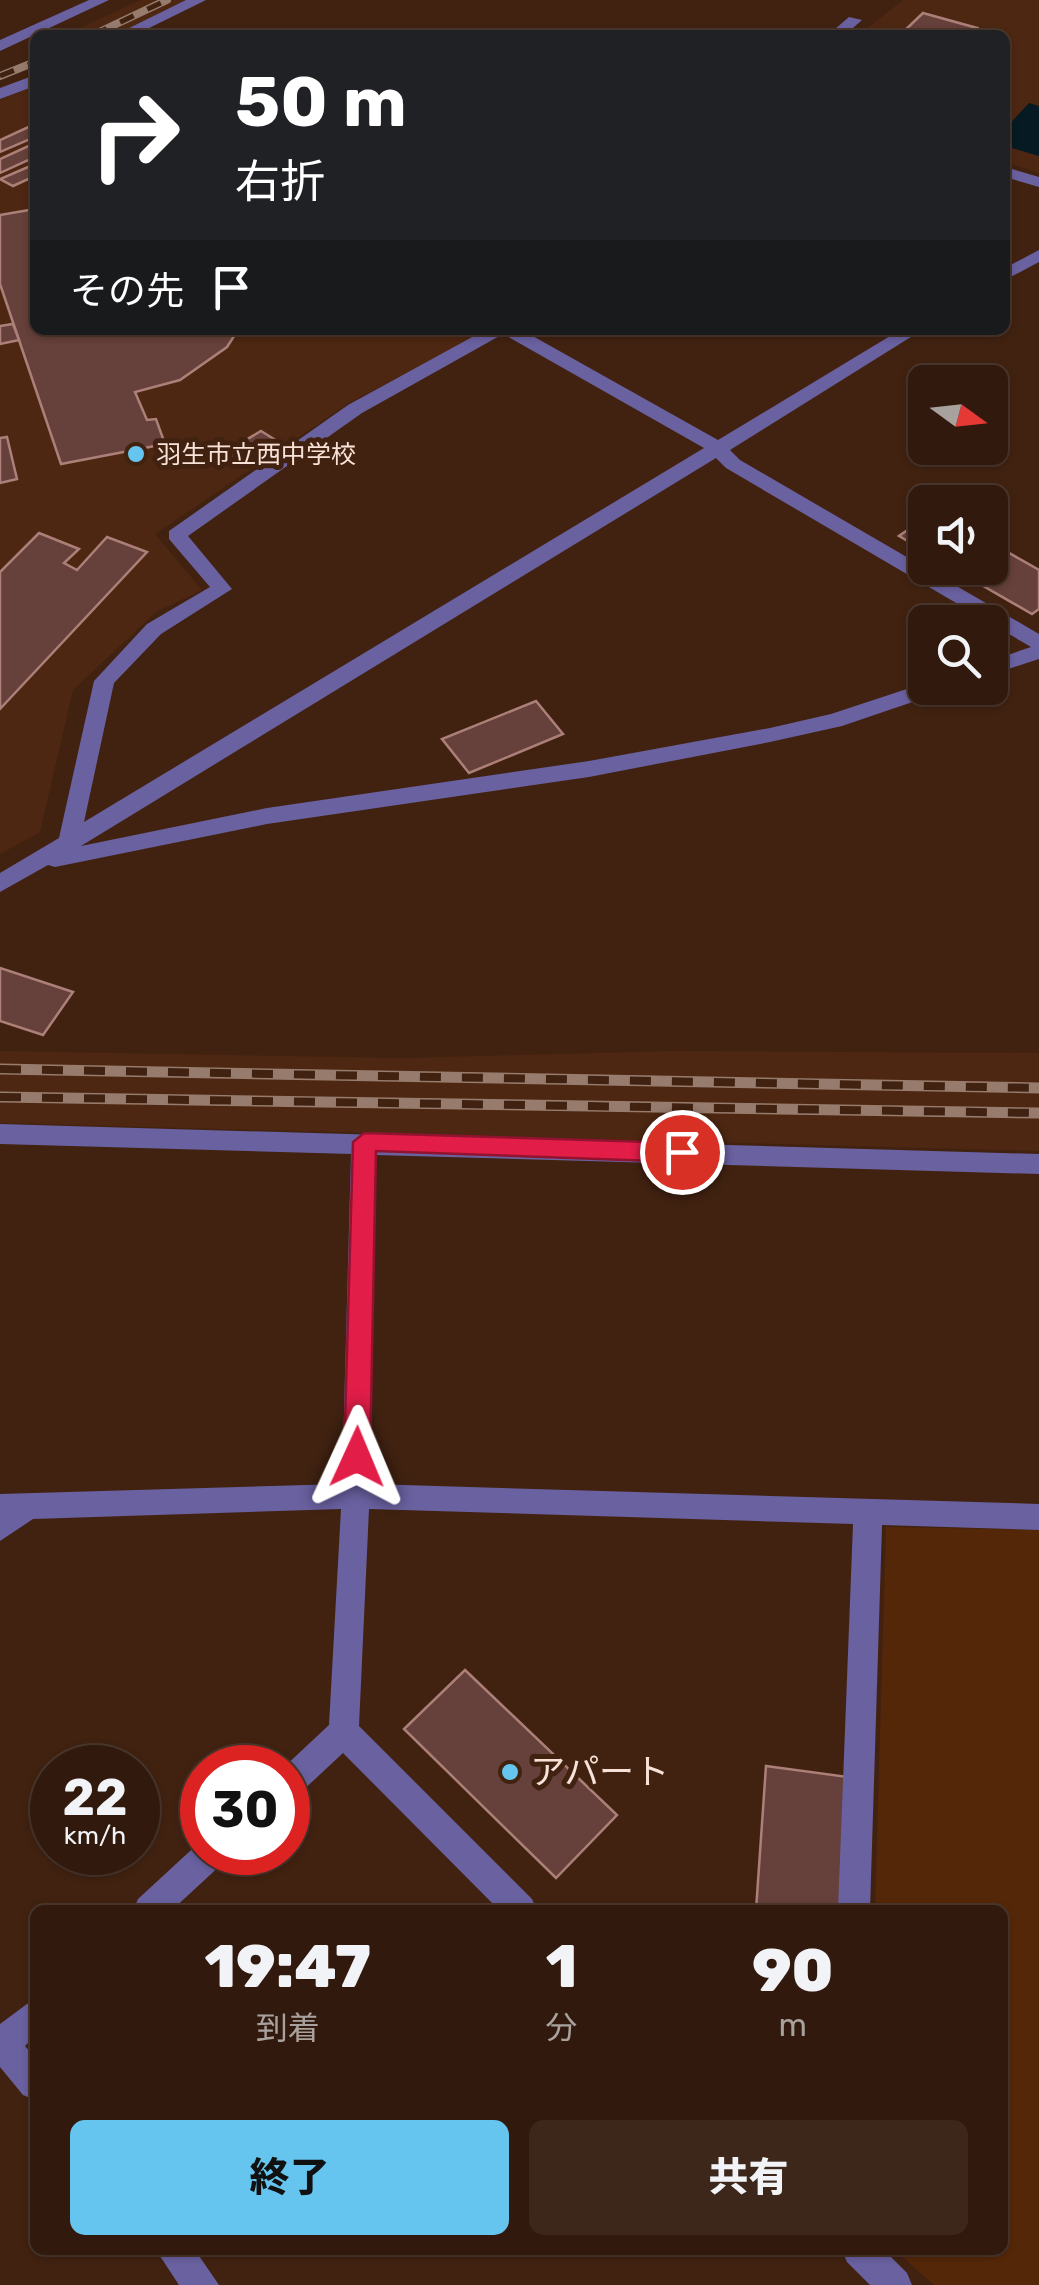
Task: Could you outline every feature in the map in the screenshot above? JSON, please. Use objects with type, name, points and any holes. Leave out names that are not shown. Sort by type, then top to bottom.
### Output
[{"type":"street","points":[[5,39],[101,0]]},
{"type":"street","points":[[134,30],[198,0]]},
{"type":"street","points":[[842,30],[854,20]]},
{"type":"street","points":[[5,39],[30,52]]},
{"type":"street","points":[[0,94],[30,82]]},
{"type":"street","points":[[1010,173],[1039,182]]},
{"type":"street","points":[[1010,273],[1039,255]]},
{"type":"street","points":[[68,846],[104,680],[154,628],[222,589],[176,535],[355,409],[489,335]]},
{"type":"street","points":[[525,335],[716,448],[733,464],[1039,643]]},
{"type":"street","points":[[0,884],[905,335]]},
{"type":"street","points":[[1008,662],[1039,652]]},
{"type":"street","points":[[43,861],[267,816],[589,769],[770,735],[834,721],[908,696]]},
{"type":"street","points":[[0,1134],[1039,1164]]},
{"type":"street","points":[[310,1764],[344,1732],[356,1496],[364,1142]]},
{"type":"street","points":[[0,1528],[14,1506],[356,1496],[1039,1518]]},
{"type":"street","points":[[854,1905],[868,1513]]},
{"type":"street","points":[[344,1732],[516,1905]]},
{"type":"street","points":[[154,1905],[187,1875]]},
{"type":"street","points":[[30,2019],[1,2045],[30,2077]]},
{"type":"street","points":[[177,2255],[202,2285]]},
{"type":"street","points":[[864,2255],[895,2285]]},
{"type":"shaded area","points":[[141,0],[189,0],[126,30],[75,30]]},
{"type":"shaded area","points":[[903,0],[1039,0],[1039,173],[1010,164],[1010,30],[865,30]]},
{"type":"shaded area","name":"羽生市立西中学校","points":[[30,88],[30,335],[475,335],[349,403],[155,534],[202,590],[156,612],[73,690],[40,832],[0,854],[0,100]]},
{"type":"shaded area","points":[[0,1051],[402,1058],[676,1051],[1039,1053],[1039,1151],[0,1123]]},
{"type":"shaded area","points":[[886,1527],[1039,1530],[1039,2285],[934,2285],[901,2255],[1008,2255],[1008,1905],[875,1905]]},
{"type":"water","points":[[1029,103],[1039,106],[1039,156],[1010,147],[1010,124]]},
{"type":"building","points":[[923,13],[977,28],[975,30],[905,30]]},
{"type":"building","points":[[30,126],[30,139],[0,152],[0,140]]},
{"type":"building","points":[[30,145],[30,159],[0,173],[0,159]]},
{"type":"building","points":[[30,166],[30,178],[13,186],[0,179]]},
{"type":"building","points":[[30,210],[30,335],[235,335],[227,347],[180,380],[135,392],[147,420],[156,419],[165,444],[61,464],[0,284],[0,215]]},
{"type":"building","points":[[13,324],[19,340],[0,344],[0,326]]},
{"type":"building","points":[[261,431],[277,441],[233,467],[217,457]]},
{"type":"building","points":[[7,437],[17,479],[0,483],[0,438]]},
{"type":"building","points":[[39,533],[79,549],[64,563],[77,570],[107,537],[147,552],[0,709],[0,572]]},
{"type":"building","points":[[1008,552],[1039,570],[1039,609],[1032,614],[982,585],[1008,585]]},
{"type":"building","points":[[536,701],[563,734],[469,773],[442,739]]},
{"type":"building","points":[[0,968],[73,992],[43,1035],[0,1021]]},
{"type":"building","name":"アパート","points":[[465,1670],[617,1815],[556,1878],[404,1729]]},
{"type":"building","points":[[766,1766],[848,1777],[842,1905],[756,1905]]},
{"type":"railway","points":[[104,30],[167,0]]},
{"type":"railway","points":[[0,76],[30,64]]},
{"type":"railway","points":[[0,1069],[1039,1088]]},
{"type":"railway","points":[[0,1097],[1039,1113]]},
{"type":"place","name":"羽生市立西中学校","points":[[136,454]]},
{"type":"place","name":"アパート","points":[[510,1772]]},
{"type":"route","points":[[357,1457],[364,1142],[682,1152]]}]
